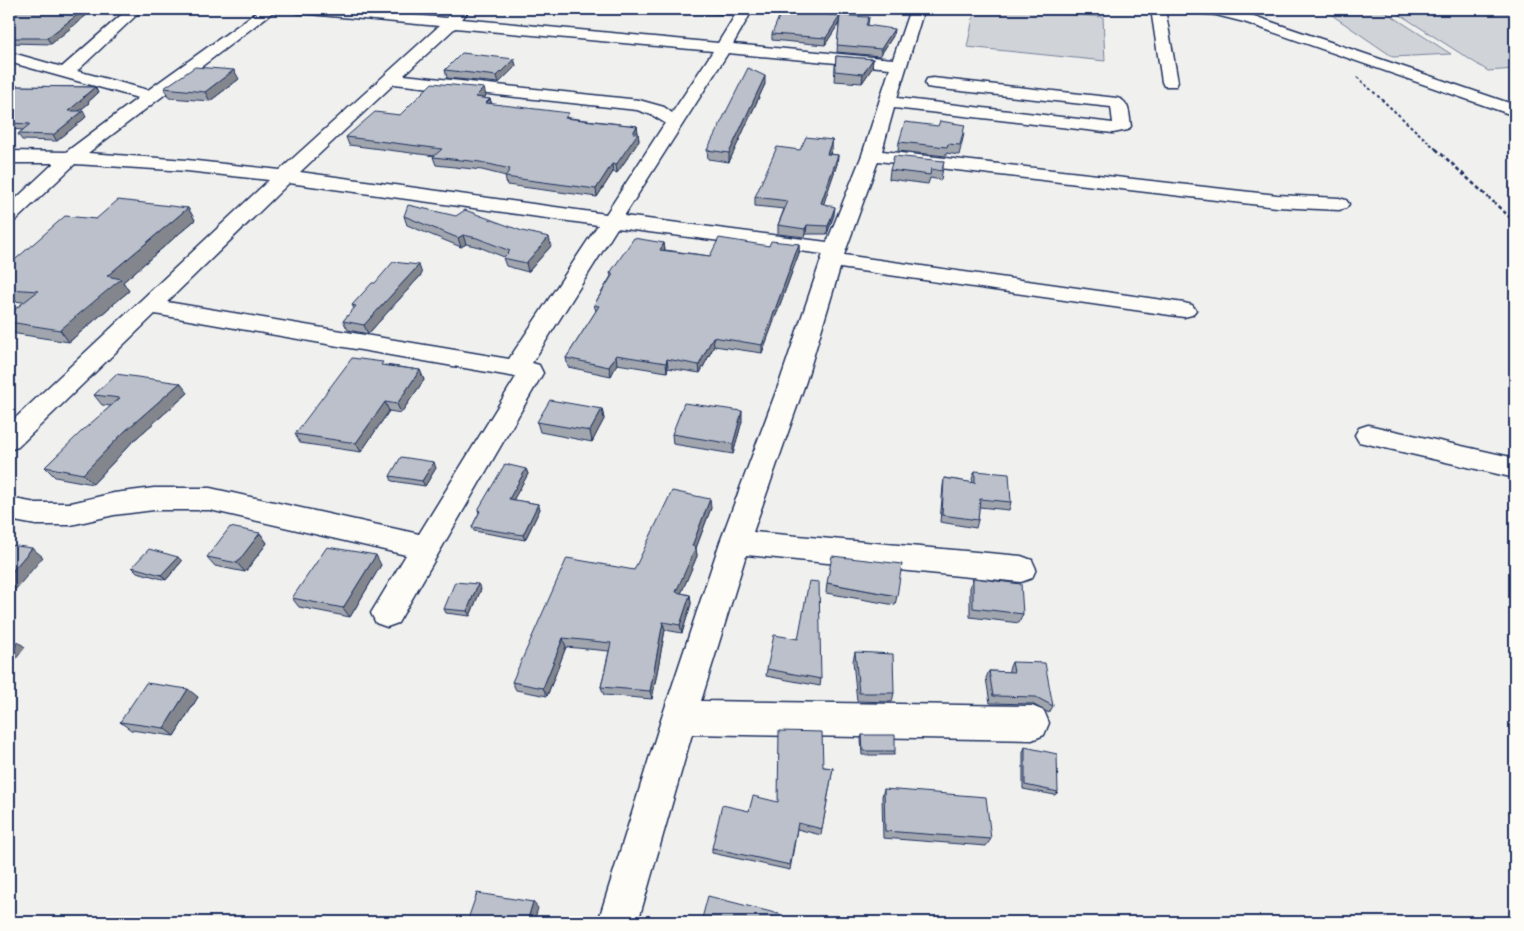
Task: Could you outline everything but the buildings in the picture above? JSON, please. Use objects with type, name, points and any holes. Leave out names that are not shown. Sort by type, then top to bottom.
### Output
[{"type":"street","points":[[66,72],[136,9]]},
{"type":"street","points":[[9,216],[73,157],[151,96],[270,9]]},
{"type":"street","points":[[298,9],[457,16],[723,48],[901,64]]},
{"type":"street","points":[[516,368],[723,48],[746,9]]},
{"type":"street","points":[[618,922],[678,717],[735,542],[794,381],[834,255],[871,155],[917,9]]},
{"type":"street","points":[[1158,9],[1170,82]]},
{"type":"street","points":[[1194,9],[1216,11],[1249,20],[1515,111]]},
{"type":"street","points":[[9,440],[286,175],[457,16]]},
{"type":"street","points":[[9,58],[151,96]]},
{"type":"street","points":[[391,79],[639,105],[658,111],[675,122]]},
{"type":"street","points":[[888,102],[1112,128],[1122,126],[1120,105],[1112,102],[933,83]]},
{"type":"street","points":[[639,105],[672,98],[695,90]]},
{"type":"street","points":[[871,155],[1277,201],[1339,204]]},
{"type":"street","points":[[9,157],[73,157],[286,175],[610,221],[1184,310]]},
{"type":"street","points":[[151,306],[516,368],[531,373],[387,612]]},
{"type":"street","points":[[1368,435],[1515,468]]},
{"type":"street","points":[[9,509],[36,514],[71,514],[114,504],[154,499],[210,499],[427,548]]},
{"type":"street","points":[[735,542],[1021,569]]},
{"type":"street","points":[[678,717],[1032,723]]},
{"type":"path","points":[[1356,76],[1515,222]]},
{"type":"shaded area","points":[[975,9],[1011,9],[1103,17],[1105,61],[967,47]]},
{"type":"shaded area","points":[[1323,9],[1381,9],[1451,54],[1393,57]]},
{"type":"shaded area","points":[[1391,9],[1515,9],[1515,69],[1488,71]]}]
